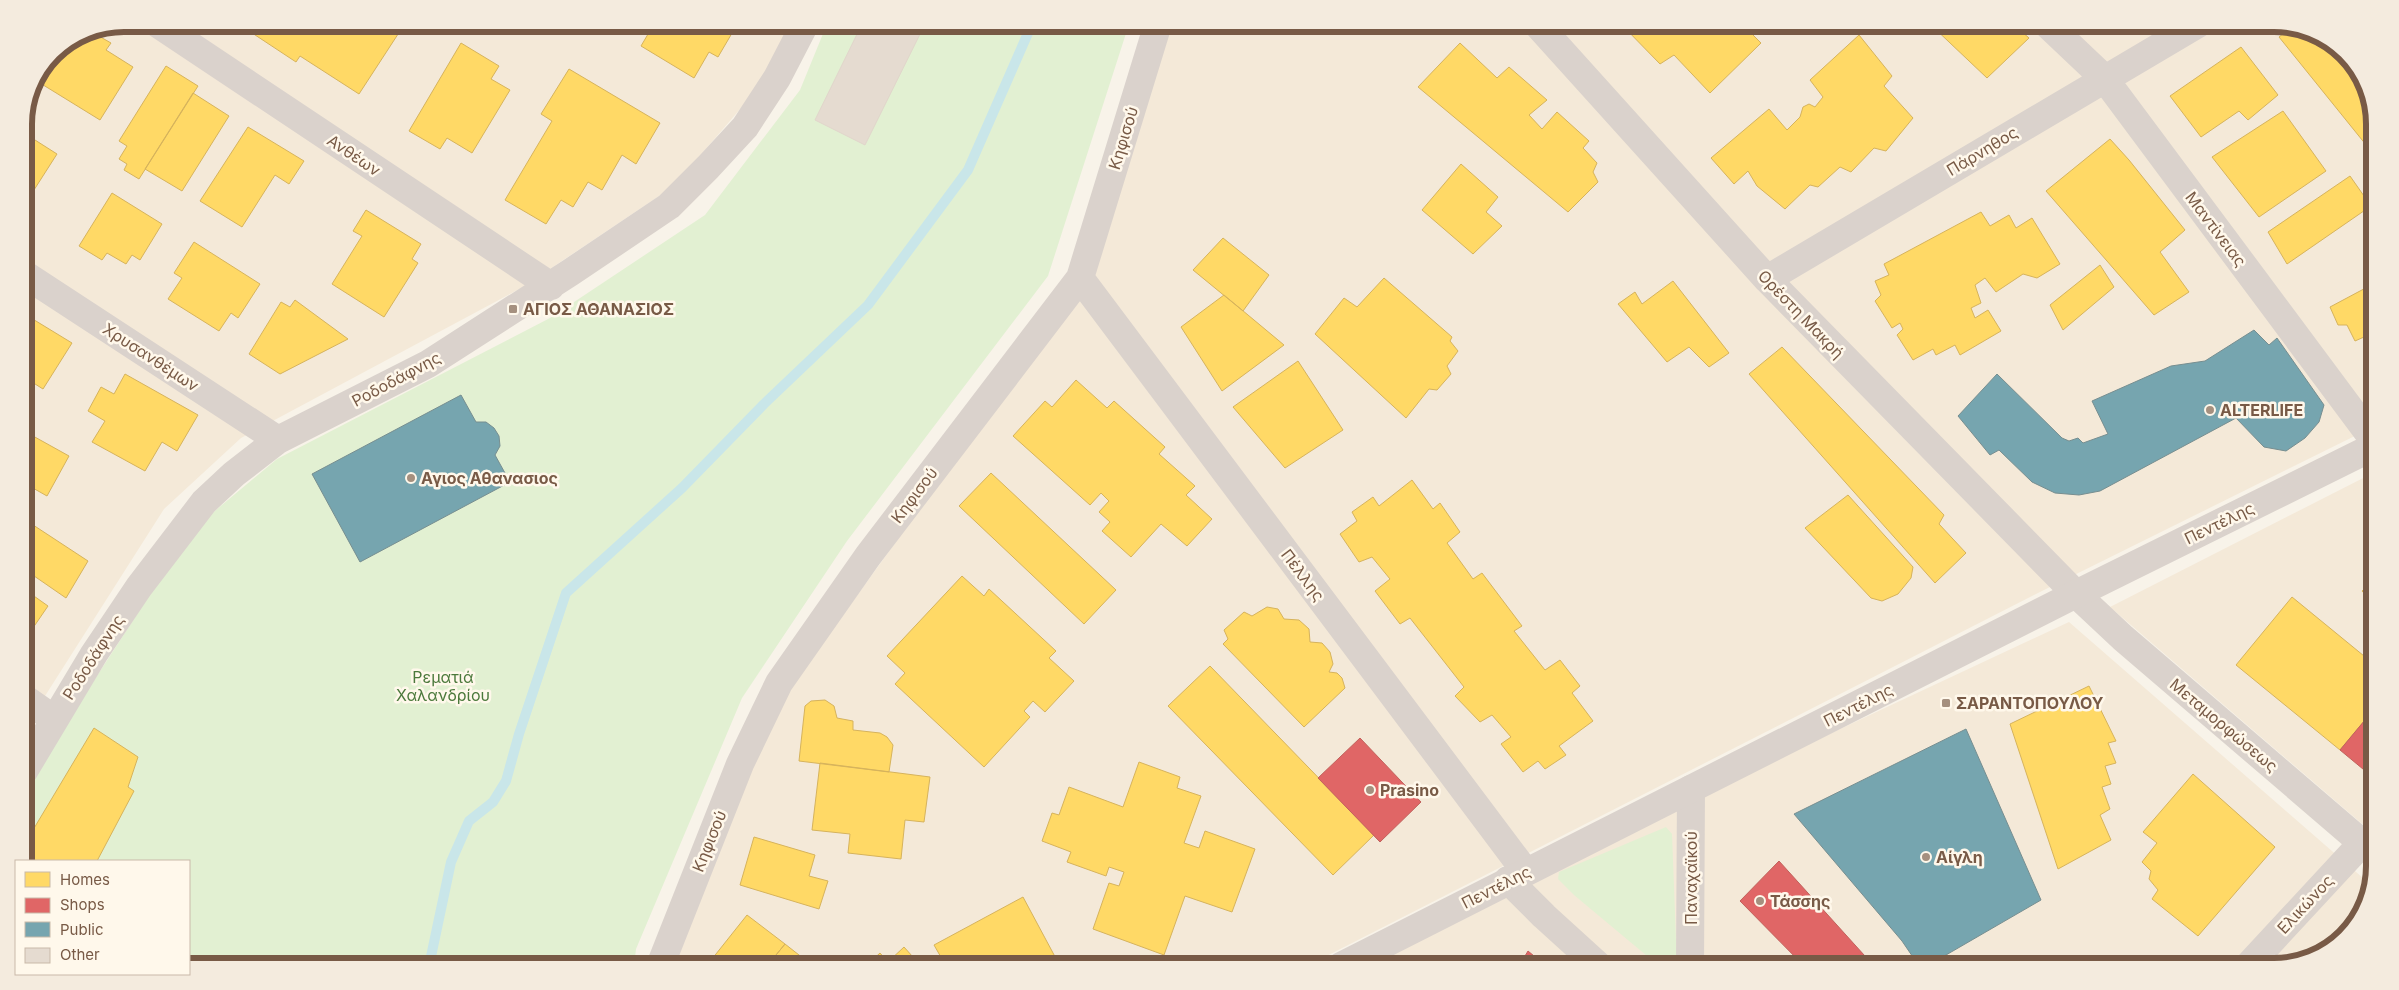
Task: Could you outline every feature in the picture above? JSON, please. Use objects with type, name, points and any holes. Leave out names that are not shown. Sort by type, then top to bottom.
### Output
[{"type":"street","name":"Ανθέων","points":[[178,32],[551,286]]},
{"type":"street","name":"Ροδοδάφνης","points":[[33,755],[94,654],[140,587],[204,502],[234,474],[278,440],[428,364],[551,286],[669,206],[745,127],[777,78],[801,32]]},
{"type":"street","name":"Κηφισού","points":[[663,958],[740,764],[779,682],[868,556],[1080,278],[1156,32]]},
{"type":"street","name":"Ορέστη Μακρή","points":[[1545,32],[1767,279],[2076,594]]},
{"type":"street","name":"Μαντίνειας","points":[[2055,32],[2104,78],[2366,432]]},
{"type":"street","name":"Πάρνηθος","points":[[1767,279],[2184,32]]},
{"type":"street","name":"Πέλλης","points":[[1080,278],[1517,876],[1544,916],[1590,958]]},
{"type":"street","name":"Χρυσανθέμων","points":[[33,280],[278,440]]},
{"type":"street","name":"Πεντέλης","points":[[1357,958],[2366,449]]},
{"type":"street","name":"Μεταμορφώσεως","points":[[2076,594],[2123,638],[2366,845]]},
{"type":"street","points":[[33,704],[54,719]]},
{"type":"street","name":"Παναχαϊκού","points":[[1690,958],[1691,789]]},
{"type":"street","name":"Ελικώνος","points":[[2256,958],[2366,851]]},
{"type":"shaded area","points":[[125,32],[786,32],[772,72],[674,186],[523,287],[241,438],[164,509],[33,715],[33,119],[34,107],[42,84],[64,55],[90,40],[107,34]]},
{"type":"shaded area","points":[[1166,32],[2274,32],[2304,37],[2330,52],[2351,74],[2362,95],[2365,107],[2366,430],[2044,590],[1323,958],[675,958],[772,713],[1087,278]]},
{"type":"shaded area","points":[[2366,477],[2366,827],[2110,607]]},
{"type":"shaded area","points":[[2069,622],[2365,880],[2354,911],[2335,935],[2304,953],[2274,958],[1381,958],[1547,866]]},
{"type":"green space","name":"Ρεματιά Χαλανδρίου","points":[[824,32],[1126,32],[1048,276],[847,541],[742,698],[636,949],[635,958],[190,958],[190,860],[33,860],[33,782],[74,711],[192,530],[277,459],[550,318],[705,215],[800,90]]},
{"type":"green space","points":[[1666,827],[1672,834],[1677,958],[1649,958],[1574,895],[1558,879],[1559,872]]},
{"type":"building: Homes","points":[[251,32],[399,32],[359,94],[300,56],[296,62]]},
{"type":"building: Homes","points":[[649,32],[733,32],[718,57],[709,52],[694,78],[641,46]]},
{"type":"building: Homes","points":[[1629,32],[1750,32],[1761,43],[1710,93],[1674,55],[1660,64]]},
{"type":"building: Homes","points":[[1938,32],[2022,32],[2029,38],[1987,78]]},
{"type":"building: Homes","points":[[2284,33],[2304,37],[2330,52],[2347,69],[2362,95],[2366,119],[2366,145],[2279,37]]},
{"type":"building: Homes","points":[[1859,35],[1892,76],[1884,86],[1913,118],[1886,151],[1874,148],[1851,172],[1840,167],[1818,187],[1810,185],[1785,209],[1757,186],[1748,171],[1734,184],[1711,158],[1769,109],[1787,130],[1800,117],[1803,107],[1809,104],[1815,107],[1823,97],[1810,80]]},
{"type":"building: Homes","points":[[100,36],[111,43],[106,50],[133,67],[100,120],[42,84],[64,55],[79,45]]},
{"type":"building: Homes","points":[[461,43],[499,66],[491,79],[510,90],[472,153],[447,138],[440,149],[409,131]]},
{"type":"building: Homes","points":[[1460,43],[1497,78],[1509,67],[1547,100],[1529,115],[1542,129],[1557,112],[1589,141],[1583,148],[1597,163],[1593,172],[1598,182],[1568,212],[1418,87]]},
{"type":"building: Homes","points":[[2241,47],[2278,95],[2248,120],[2239,111],[2201,137],[2170,96]]},
{"type":"building: Homes","points":[[166,66],[198,86],[139,179],[124,170],[127,164],[119,159],[127,146],[119,141]]},
{"type":"building: Homes","points":[[569,69],[660,123],[636,164],[622,155],[602,190],[588,182],[573,207],[561,200],[546,224],[505,200],[552,121],[541,114]]},
{"type":"building: Homes","points":[[193,93],[229,116],[182,191],[145,169]]},
{"type":"building: Homes","points":[[2283,111],[2326,171],[2259,217],[2212,157]]},
{"type":"building: Homes","points":[[248,127],[304,161],[289,184],[275,175],[242,227],[200,201]]},
{"type":"building: Homes","points":[[33,139],[57,154],[33,192]]},
{"type":"building: Homes","points":[[2110,139],[2185,230],[2160,252],[2189,292],[2154,315],[2046,191]]},
{"type":"building: Homes","points":[[1461,164],[1498,197],[1486,212],[1502,226],[1473,254],[1422,210]]},
{"type":"building: Homes","points":[[2350,176],[2366,199],[2366,209],[2287,264],[2268,232]]},
{"type":"building: Homes","points":[[112,193],[162,224],[140,260],[132,255],[126,264],[107,253],[102,260],[79,246]]},
{"type":"building: Homes","points":[[366,210],[421,244],[412,259],[418,263],[384,317],[332,284],[362,236],[353,231]]},
{"type":"building: Homes","points":[[1981,212],[1990,226],[2009,215],[2016,228],[2032,218],[2060,264],[2037,278],[2023,274],[1996,292],[1985,278],[1975,285],[1981,303],[1971,308],[1975,318],[1988,310],[2001,331],[1960,355],[1955,345],[1936,355],[1933,349],[1913,360],[1897,335],[1903,329],[1900,323],[1892,328],[1875,301],[1881,295],[1875,281],[1889,275],[1884,264]]},
{"type":"building: Homes","points":[[1223,238],[1269,275],[1243,311],[1193,270]]},
{"type":"building: Homes","points":[[194,242],[260,284],[238,318],[231,313],[219,331],[168,299],[182,278],[174,273]]},
{"type":"building: Homes","points":[[2100,265],[2114,287],[2063,330],[2050,305]]},
{"type":"building: Homes","points":[[1384,278],[1452,337],[1450,341],[1458,351],[1447,366],[1451,374],[1437,390],[1429,389],[1406,418],[1315,334],[1344,298],[1357,307]]},
{"type":"building: Homes","points":[[1673,281],[1729,353],[1709,367],[1689,347],[1667,362],[1618,304],[1635,292],[1642,304]]},
{"type":"building: Homes","points":[[2366,288],[2366,341],[2364,337],[2355,341],[2347,325],[2338,325],[2330,307]]},
{"type":"building: Homes","points":[[1224,295],[1284,345],[1222,391],[1181,327]]},
{"type":"building: Homes","points":[[295,300],[348,339],[280,374],[249,354],[281,302],[290,307]]},
{"type":"building: Homes","points":[[33,319],[72,343],[43,389],[33,383]]},
{"type":"building: Homes","points":[[1782,347],[1944,515],[1939,524],[1966,553],[1935,583],[1749,374]]},
{"type":"building: Homes","points":[[1298,361],[1343,430],[1285,468],[1233,407]]},
{"type":"building: Homes","points":[[125,374],[198,415],[177,451],[162,442],[145,471],[92,442],[105,421],[88,411],[101,387],[114,394]]},
{"type":"building: Homes","points":[[1076,380],[1107,408],[1114,401],[1165,447],[1159,454],[1195,486],[1186,495],[1212,519],[1187,546],[1161,524],[1131,557],[1102,531],[1110,522],[1099,512],[1109,501],[1101,493],[1090,505],[1013,436],[1045,401],[1052,407]]},
{"type":"building: Homes","points":[[33,436],[69,456],[47,496],[33,488]]},
{"type":"building: Homes","points":[[991,473],[1116,590],[1084,624],[959,506]]},
{"type":"building: Homes","points":[[1412,480],[1433,509],[1440,503],[1460,532],[1447,543],[1473,579],[1482,573],[1522,626],[1514,631],[1545,670],[1560,660],[1580,686],[1572,693],[1593,721],[1559,746],[1566,755],[1545,769],[1538,761],[1523,772],[1501,744],[1511,737],[1492,715],[1480,722],[1455,696],[1464,687],[1410,618],[1400,624],[1375,591],[1390,579],[1372,557],[1359,562],[1340,534],[1357,521],[1352,512],[1373,497],[1379,506]]},
{"type":"building: Homes","points":[[1848,495],[1913,567],[1911,578],[1898,594],[1882,601],[1871,598],[1805,528]]},
{"type":"building: Homes","points":[[33,525],[88,561],[66,598],[33,575]]},
{"type":"building: Homes","points":[[962,576],[984,596],[989,589],[1056,651],[1049,658],[1074,681],[1045,712],[1033,701],[1024,711],[1030,717],[984,767],[895,684],[905,673],[887,656]]},
{"type":"building: Homes","points":[[33,595],[48,606],[33,628]]},
{"type":"building: Homes","points":[[2292,597],[2366,658],[2366,719],[2340,750],[2236,665]]},
{"type":"building: Homes","points":[[1267,607],[1278,609],[1284,619],[1299,620],[1309,629],[1310,642],[1322,643],[1330,652],[1333,664],[1329,672],[1337,673],[1342,678],[1345,688],[1304,727],[1223,644],[1228,639],[1224,630],[1244,612],[1252,616]]},
{"type":"building: Homes","points":[[1210,666],[1374,835],[1333,875],[1168,706]]},
{"type":"building: Homes","points":[[2089,686],[2116,741],[2108,743],[2116,763],[2105,766],[2111,784],[2102,787],[2110,809],[2100,815],[2111,840],[2058,869],[2010,724]]},
{"type":"building: Homes","points":[[825,700],[834,706],[837,718],[853,721],[853,730],[880,733],[887,737],[893,745],[889,772],[799,761],[805,706],[811,701]]},
{"type":"building: Homes","points":[[94,728],[138,757],[128,787],[134,791],[98,860],[33,860],[33,830]]},
{"type":"building: Homes","points":[[1139,762],[1180,777],[1177,788],[1201,796],[1184,843],[1199,848],[1205,831],[1255,849],[1232,912],[1185,896],[1164,955],[1093,929],[1109,883],[1119,886],[1124,872],[1109,867],[1106,876],[1067,862],[1071,852],[1042,841],[1052,813],[1059,815],[1069,787],[1123,807]]},
{"type":"building: Homes","points":[[820,763],[930,777],[924,822],[905,820],[901,859],[848,853],[850,834],[812,830]]},
{"type":"building: Homes","points":[[2193,774],[2275,847],[2198,936],[2152,899],[2158,890],[2149,879],[2151,871],[2142,862],[2157,843],[2143,832]]},
{"type":"building: Homes","points":[[754,837],[815,855],[809,876],[828,881],[819,909],[740,885]]},
{"type":"building: Homes","points":[[1023,897],[1056,958],[941,958],[934,945]]},
{"type":"building: Homes","points":[[747,915],[785,944],[774,958],[713,958]]},
{"type":"building: Homes","points":[[785,944],[803,958],[774,958]]},
{"type":"building: Homes","points":[[904,947],[914,958],[892,958]]},
{"type":"building: Homes","points":[[880,953],[884,958],[875,958]]},
{"type":"building: Shops","points":[[2366,719],[2366,772],[2340,750]]},
{"type":"building: Shops","name":"Prasino","points":[[1360,738],[1421,802],[1380,842],[1318,778]]},
{"type":"building: Shops","points":[[1779,861],[1867,958],[1796,958],[1740,901]]},
{"type":"building: Shops","points":[[1528,951],[1536,958],[1524,958]]},
{"type":"building: Public","name":"ALTERLIFE","points":[[2254,330],[2269,345],[2277,338],[2324,405],[2319,422],[2305,438],[2286,451],[2264,447],[2236,418],[2100,491],[2079,495],[2055,493],[2032,482],[1999,450],[1990,455],[1958,416],[1997,374],[2062,438],[2069,441],[2078,438],[2083,443],[2108,434],[2092,401],[2171,366],[2205,361]]},
{"type":"building: Public","name":"Αγιος Αθανασιος","points":[[461,395],[476,422],[486,422],[494,428],[499,436],[500,446],[495,455],[510,482],[360,562],[312,474]]},
{"type":"building: Public","name":"Αίγλη","points":[[1966,729],[2041,900],[1941,958],[1914,958],[1902,941],[1794,814]]},
{"type":"building: Other","points":[[858,32],[921,32],[865,145],[815,120]]},
{"type":"waterway","points":[[431,958],[451,862],[469,821],[493,802],[506,781],[519,734],[566,593],[682,488],[764,404],[868,305],[968,170],[1028,32]]},
{"type":"place","name":"ΑΓΙΟΣ ΑΘΑΝΑΣΙΟΣ","points":[[513,309]]},
{"type":"place","name":"ALTERLIFE","points":[[2210,410]]},
{"type":"place","name":"Αγιος Αθανασιος","points":[[411,478]]},
{"type":"place","name":"ΣΑΡΑΝΤΟΠΟΥΛΟΥ","points":[[1946,703]]},
{"type":"place","name":"Prasino","points":[[1370,790]]},
{"type":"place","name":"Αίγλη","points":[[1926,857]]},
{"type":"place","name":"Τάσσης","points":[[1760,901]]}]
